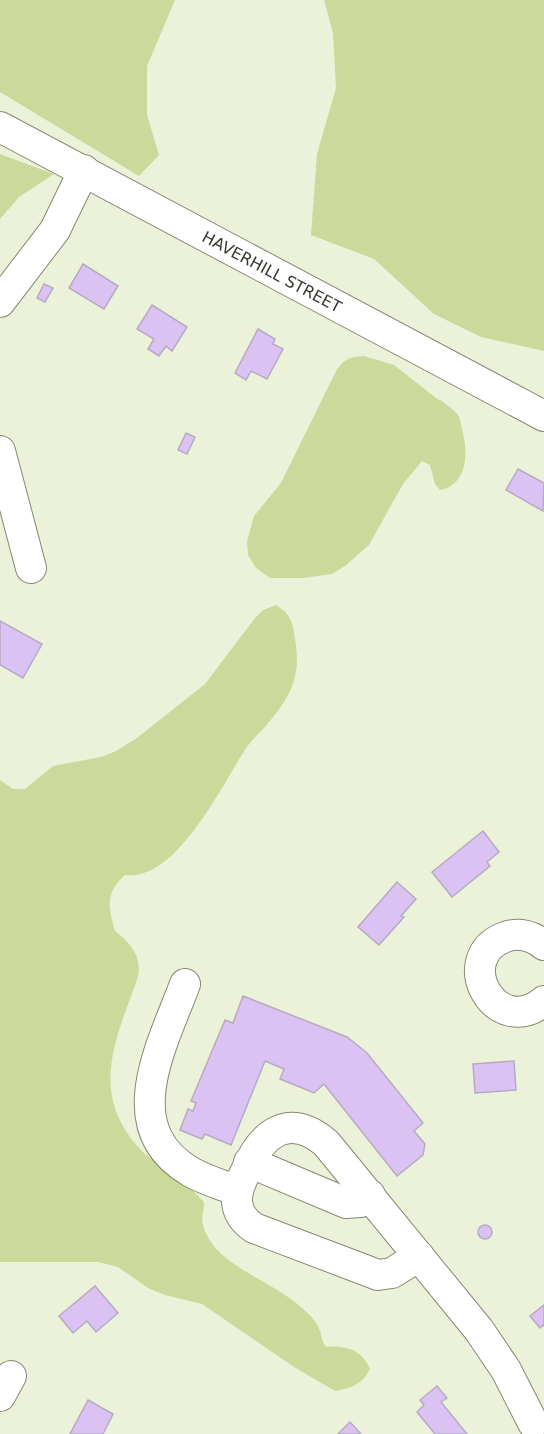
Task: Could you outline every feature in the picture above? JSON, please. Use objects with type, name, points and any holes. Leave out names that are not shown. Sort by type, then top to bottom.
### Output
[{"type":"street","name":"HAVERHILL STREET","points":[[0,127],[544,416]]},
{"type":"street","points":[[0,302],[55,230],[84,170]]},
{"type":"street","points":[[0,451],[31,568]]},
{"type":"street","points":[[544,945],[524,935],[502,938],[486,953],[480,974],[487,995],[504,1009],[526,1010],[544,1001]]},
{"type":"street","points":[[185,984],[150,1083],[149,1109],[152,1122],[163,1146],[180,1165],[203,1178],[238,1191]]},
{"type":"street","points":[[419,1256],[392,1273],[375,1274],[254,1228],[240,1212],[237,1202],[238,1191],[249,1162],[260,1145],[272,1133],[281,1129],[296,1128],[312,1133],[323,1140],[370,1196],[419,1256],[479,1330],[500,1361],[532,1423]]},
{"type":"street","points":[[249,1162],[346,1203],[361,1202],[370,1196]]},
{"type":"green space","points":[[0,0],[175,0],[147,66],[147,115],[159,155],[139,176],[0,92]]},
{"type":"green space","points":[[324,0],[544,0],[544,351],[481,337],[434,314],[374,259],[311,235],[317,154],[336,88],[333,33]]},
{"type":"green space","points":[[0,154],[54,174],[19,197],[0,219]]},
{"type":"green space","points":[[364,356],[394,365],[458,415],[465,450],[464,468],[456,482],[440,490],[435,484],[430,465],[422,461],[403,484],[369,545],[332,574],[303,578],[270,578],[256,568],[248,555],[247,541],[254,516],[281,483],[336,371],[347,359]]},
{"type":"green space","points":[[276,605],[290,619],[297,653],[295,677],[286,698],[247,746],[209,809],[178,849],[161,864],[143,873],[125,875],[111,894],[110,907],[115,931],[134,951],[139,970],[115,1044],[111,1065],[111,1086],[115,1107],[124,1128],[140,1149],[176,1176],[204,1202],[203,1225],[209,1239],[219,1252],[246,1272],[291,1299],[305,1311],[317,1325],[326,1347],[347,1348],[363,1357],[370,1369],[367,1374],[351,1387],[335,1391],[294,1367],[202,1304],[165,1295],[148,1288],[118,1267],[98,1262],[0,1262],[0,780],[13,789],[25,789],[53,766],[101,757],[137,738],[205,684],[255,618],[263,610]]},
{"type":"building","points":[[83,264],[118,286],[104,309],[69,288]]},
{"type":"building","points":[[44,284],[53,288],[45,302],[37,298]]},
{"type":"building","points":[[152,305],[187,327],[172,351],[166,346],[159,356],[148,349],[154,339],[137,329]]},
{"type":"building","points":[[258,329],[275,339],[273,344],[283,349],[267,379],[251,371],[246,380],[235,373]]},
{"type":"building","points":[[186,433],[195,437],[187,454],[178,450]]},
{"type":"building","points":[[518,469],[544,483],[543,511],[506,490]]},
{"type":"building","points":[[0,621],[42,644],[23,678],[0,665]]},
{"type":"building","points":[[483,831],[499,852],[487,862],[490,866],[452,897],[432,872]]},
{"type":"building","points":[[397,882],[416,899],[401,916],[404,917],[379,945],[358,927]]},
{"type":"building","points":[[243,996],[347,1037],[367,1053],[423,1123],[414,1131],[425,1144],[423,1155],[397,1176],[324,1084],[314,1093],[280,1079],[284,1069],[265,1061],[231,1145],[205,1134],[202,1139],[180,1130],[188,1109],[193,1111],[196,1103],[191,1101],[225,1020],[233,1023]]},
{"type":"building","points":[[514,1061],[516,1090],[475,1093],[473,1064]]},
{"type":"building","points":[[482,1225],[488,1225],[492,1232],[488,1239],[482,1239],[478,1235],[478,1229]]},
{"type":"building","points":[[95,1286],[118,1313],[96,1332],[87,1321],[73,1333],[59,1316]]},
{"type":"building","points":[[544,1305],[544,1326],[540,1328],[530,1316]]},
{"type":"building","points":[[437,1386],[447,1398],[441,1402],[467,1434],[435,1434],[417,1412],[424,1405],[420,1400]]},
{"type":"building","points":[[88,1400],[113,1414],[103,1434],[70,1434]]},
{"type":"building","points":[[350,1422],[361,1434],[338,1434]]}]
